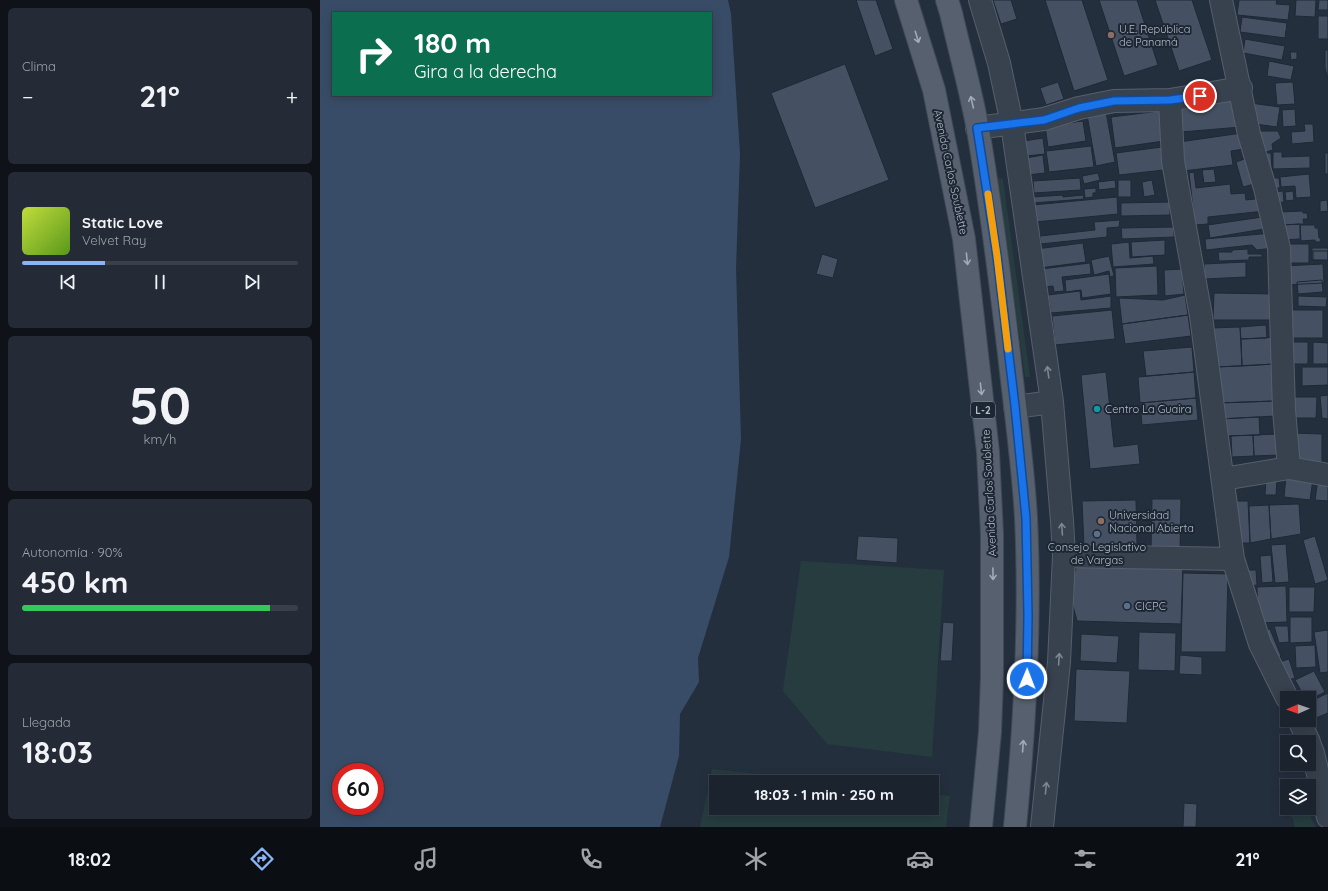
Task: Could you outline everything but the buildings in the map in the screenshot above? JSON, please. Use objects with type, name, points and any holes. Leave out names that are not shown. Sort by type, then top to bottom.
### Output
[{"type":"main road","name":"Avenida Carlos Soublette","points":[[906,0],[934,90],[964,239],[988,452],[992,534],[992,677],[990,732],[981,827]]},
{"type":"main road","points":[[947,0],[977,128],[997,256],[1015,406],[1026,518],[1028,615],[1026,686],[1015,827]]},
{"type":"street","points":[[980,0],[999,63],[1012,124],[1052,402],[1064,556],[1059,662],[1042,827]]},
{"type":"street","points":[[1221,0],[1241,88],[1249,134],[1279,248],[1284,410],[1290,468]]},
{"type":"street","points":[[977,128],[1044,120],[1079,108],[1114,101],[1170,100],[1241,88]]},
{"type":"street","points":[[1170,100],[1173,162],[1201,316],[1232,559],[1260,644],[1284,691]]},
{"type":"street","points":[[1015,406],[1052,402]]},
{"type":"street","points":[[1222,479],[1290,468],[1328,475]]},
{"type":"street","points":[[1064,556],[1232,559]]},
{"type":"street","points":[[1316,766],[1328,818]]},
{"type":"green space","points":[[998,178],[1003,179],[1030,377],[1025,377]]},
{"type":"green space","points":[[801,561],[944,570],[932,757],[827,744],[783,691]]},
{"type":"green space","points":[[712,769],[766,775],[711,775]]},
{"type":"green space","points":[[709,784],[709,815],[939,815],[939,795],[950,796],[946,827],[700,827]]},
{"type":"green space","points":[[1291,815],[1310,815],[1316,827],[1295,827]]},
{"type":"water","points":[[320,0],[728,0],[731,14],[740,154],[736,268],[741,439],[729,557],[698,658],[699,682],[680,714],[679,756],[660,827],[320,827]]},
{"type":"slow traffic","points":[[988,194],[1008,349]]},
{"type":"place","name":"U.E. República de Panamá","points":[[1111,35]]},
{"type":"place","name":"Centro La Guaira","points":[[1097,409]]},
{"type":"place","name":"Universidad Nacional Abierta","points":[[1101,521]]},
{"type":"place","name":"Consejo Legislativo de Vargas","points":[[1097,534]]},
{"type":"place","name":"CICPC","points":[[1127,606]]},
{"type":"route","points":[[1027,679],[1028,615],[1026,518],[1015,406],[997,256],[977,128],[1044,120],[1079,108],[1114,101],[1152,99],[1170,100],[1200,96]]}]
